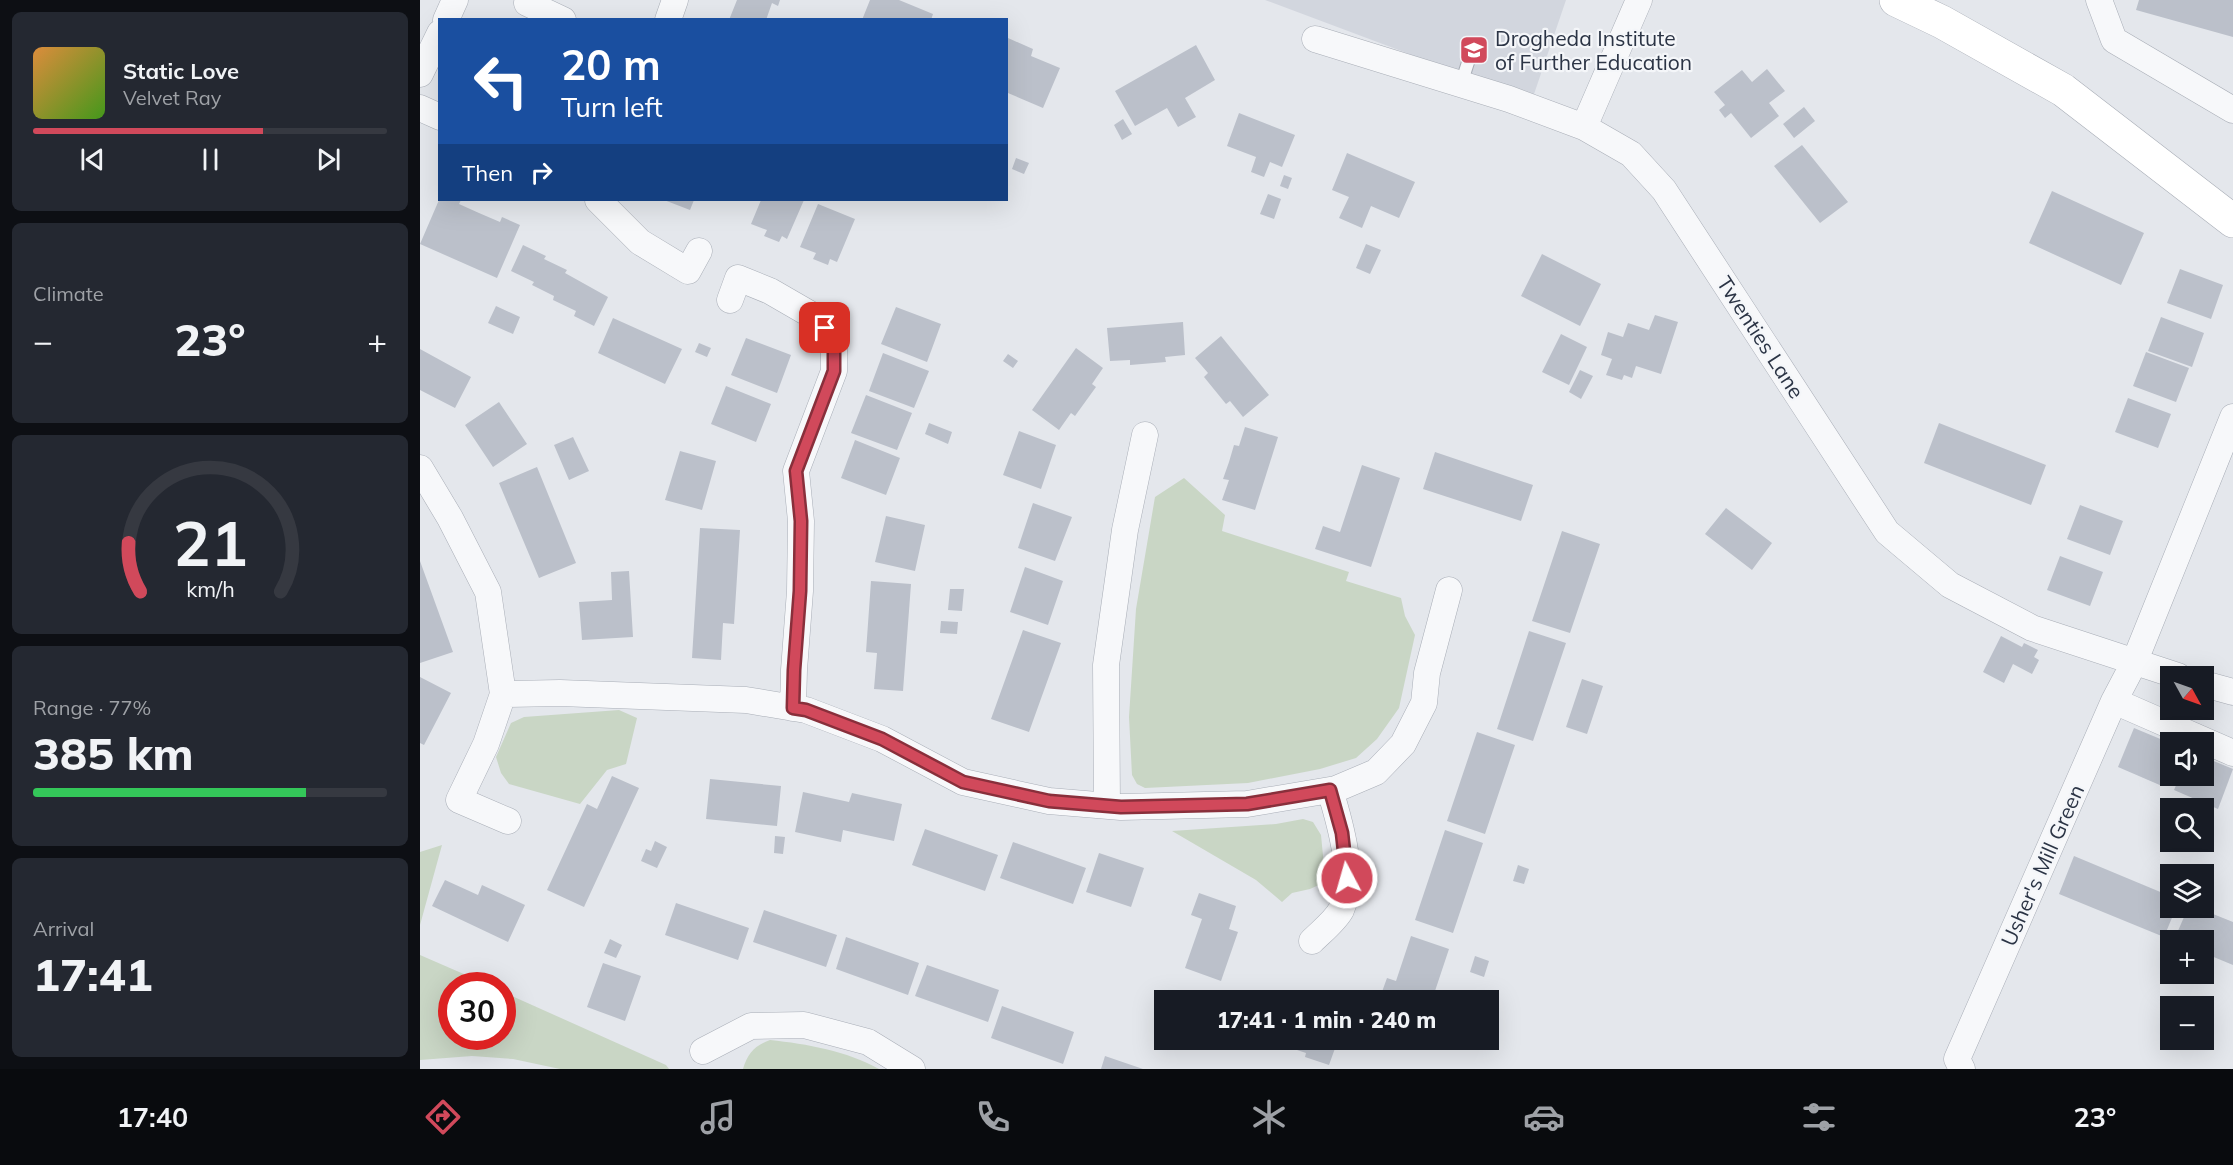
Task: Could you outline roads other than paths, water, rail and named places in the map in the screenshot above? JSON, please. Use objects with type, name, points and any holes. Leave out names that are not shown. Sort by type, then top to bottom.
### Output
[{"type":"street","points":[[447,18],[455,0]]},
{"type":"street","points":[[669,18],[675,0]]},
{"type":"street","points":[[1584,127],[1640,0]]},
{"type":"street","points":[[1896,0],[1942,22],[2063,90],[2233,221]]},
{"type":"street","points":[[2099,0],[2114,40],[2233,110]]},
{"type":"street","points":[[527,3],[559,18]]},
{"type":"street","points":[[420,74],[438,37]]},
{"type":"street","name":"Twenties Lane","points":[[1315,39],[1509,99],[1584,127],[1631,154],[1664,190],[1887,532],[1950,585],[2032,628],[2160,671]]},
{"type":"street","points":[[420,108],[438,116]]},
{"type":"street","points":[[599,201],[640,242],[688,271],[699,251]]},
{"type":"street","points":[[730,300],[738,278],[770,291],[815,317],[834,339],[834,371],[796,471],[801,521],[800,591],[793,708]]},
{"type":"street","name":"Usher's Mill Green","points":[[1952,1066],[2114,701],[2134,663],[2233,417]]},
{"type":"street","points":[[1107,806],[1106,664],[1125,530],[1145,435]]},
{"type":"street","points":[[420,468],[450,518],[488,592],[502,694],[486,744],[459,800],[507,821]]},
{"type":"street","points":[[502,694],[560,693],[746,700],[806,710],[882,739],[963,782],[1049,801],[1107,806],[1247,804],[1330,790],[1376,771],[1403,744],[1424,703],[1427,673],[1449,590]]},
{"type":"street","points":[[2214,687],[2233,692]]},
{"type":"street","points":[[2114,701],[2233,753]]},
{"type":"street","points":[[1312,942],[1340,911],[1347,878],[1342,833],[1330,790]]},
{"type":"street","points":[[703,1051],[751,1026],[804,1025],[868,1042],[912,1069]]},
{"type":"lane","points":[[1461,84],[1474,44]]},
{"type":"place","name":"Drogheda Institute of Further Education","points":[[1474,50]]}]
